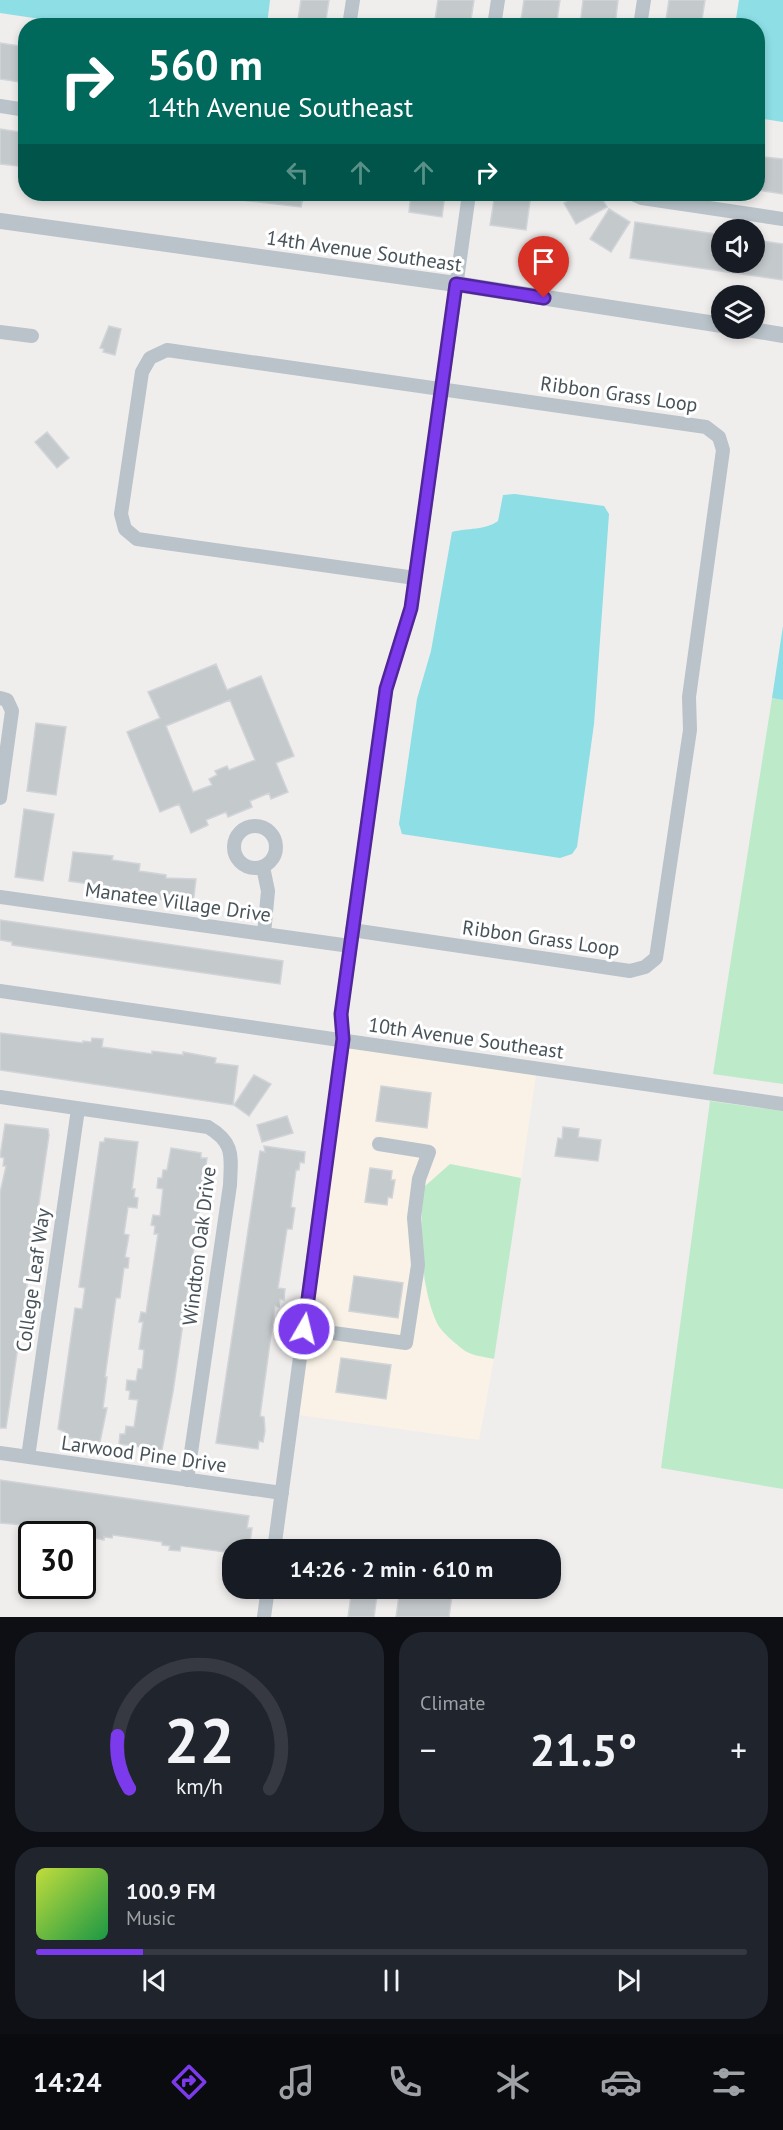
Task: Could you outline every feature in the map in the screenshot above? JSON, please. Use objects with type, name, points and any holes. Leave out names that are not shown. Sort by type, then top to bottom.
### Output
[{"type":"street","points":[[350,18],[352,0]]},
{"type":"street","points":[[495,18],[498,0]]},
{"type":"street","points":[[641,18],[644,0]]},
{"type":"street","points":[[0,106],[18,109]]},
{"type":"street","points":[[276,1539],[343,1039],[341,1014],[386,689],[411,608],[468,201]]},
{"type":"street","points":[[662,201],[783,219]]},
{"type":"street","name":"14th Avenue Southeast","points":[[0,221],[456,284],[711,324]]},
{"type":"street","points":[[0,332],[32,336]]},
{"type":"street","points":[[765,332],[783,335]]},
{"type":"street","name":"Ribbon Grass Loop","points":[[352,930],[630,971],[645,967],[656,958],[690,730],[689,697],[723,450],[719,437],[706,427],[441,388],[167,350],[150,358],[142,372],[121,514],[126,529],[137,539],[415,578]]},
{"type":"street","points":[[0,698],[7,700],[12,711],[0,798]]},
{"type":"street","points":[[263,867],[268,891],[264,934]]},
{"type":"street","name":"Manatee Village Drive","points":[[0,897],[350,946]]},
{"type":"street","name":"10th Avenue Southeast","points":[[0,991],[783,1104]]},
{"type":"street","name":"Windton Oak Drive","points":[[0,1097],[208,1127],[224,1136],[230,1148],[230,1185],[187,1480]]},
{"type":"street","name":"College Leaf Way","points":[[28,1457],[78,1109]]},
{"type":"street","points":[[304,1329],[406,1343],[418,1265],[414,1218],[418,1179],[429,1152],[379,1144]]},
{"type":"street","name":"Larwood Pine Drive","points":[[0,1453],[282,1493]]},
{"type":"street","points":[[264,1617],[266,1599]]},
{"type":"shaded area","points":[[349,1048],[536,1075],[521,1178],[450,1164],[424,1187],[435,1155],[430,1145],[374,1136],[372,1150],[420,1158],[412,1178],[407,1218],[412,1265],[401,1335],[312,1323]]},
{"type":"shaded area","points":[[423,1277],[438,1325],[467,1352],[494,1359],[479,1440],[299,1415],[310,1337],[405,1350],[413,1344]]},
{"type":"green space","points":[[772,698],[783,700],[783,1084],[713,1074]]},
{"type":"green space","points":[[710,1101],[783,1111],[783,1489],[661,1468]]},
{"type":"green space","points":[[450,1164],[521,1178],[494,1359],[467,1352],[446,1335],[437,1323],[427,1292],[421,1238],[424,1187]]},
{"type":"water","points":[[0,0],[270,0],[268,18],[34,18],[0,13]]},
{"type":"water","points":[[739,0],[783,0],[783,122],[765,119],[765,18],[736,18]]},
{"type":"water","points":[[515,494],[604,506],[609,514],[594,724],[577,847],[572,854],[560,858],[402,834],[399,824],[417,699],[431,651],[452,532],[482,527],[498,521],[503,495]]},
{"type":"water","points":[[783,626],[783,700],[772,698]]},
{"type":"building","points":[[301,0],[329,0],[326,18],[298,18]]},
{"type":"building","points":[[438,0],[474,0],[471,18],[435,18]]},
{"type":"building","points":[[524,0],[560,0],[557,18],[521,18]]},
{"type":"building","points":[[583,0],[618,0],[616,18],[581,18]]},
{"type":"building","points":[[669,0],[705,0],[702,18],[666,18]]},
{"type":"building","points":[[0,43],[18,46],[18,82],[0,79]]},
{"type":"building","points":[[0,129],[18,132],[18,166],[0,164]]},
{"type":"building","points":[[765,157],[783,159],[783,194],[765,191]]},
{"type":"building","points":[[250,201],[302,201],[301,207]]},
{"type":"building","points":[[410,201],[444,201],[442,217],[409,212]]},
{"type":"building","points":[[494,201],[530,201],[526,230],[490,225]]},
{"type":"building","points":[[568,201],[603,201],[607,207],[576,224],[564,203]]},
{"type":"building","points":[[609,209],[630,222],[611,252],[590,239]]},
{"type":"building","points":[[635,222],[711,233],[711,270],[630,258]]},
{"type":"building","points":[[765,242],[783,244],[783,280],[734,273],[765,273]]},
{"type":"building","points":[[109,326],[121,329],[115,355],[103,352],[104,349],[100,348]]},
{"type":"building","points":[[47,432],[69,458],[57,468],[35,442]]},
{"type":"building","points":[[216,664],[227,690],[261,676],[294,756],[276,763],[288,792],[271,799],[269,793],[250,801],[252,807],[228,817],[226,812],[206,820],[208,825],[191,833],[179,804],[160,812],[127,732],[160,718],[148,692]],"holes":[[[230,700],[255,760],[229,770],[227,766],[215,771],[217,775],[209,779],[212,785],[193,792],[166,726]]]},
{"type":"building","points":[[36,723],[66,727],[56,795],[27,791]]},
{"type":"building","points":[[24,809],[54,814],[43,881],[15,877]]},
{"type":"building","points":[[73,852],[113,856],[112,860],[140,864],[139,871],[166,875],[166,878],[196,879],[193,904],[152,898],[153,893],[69,881]]},
{"type":"building","points":[[0,920],[283,961],[280,984],[12,945],[12,942],[0,940]]},
{"type":"building","points":[[0,1033],[83,1043],[83,1041],[91,1042],[92,1038],[103,1039],[102,1047],[152,1054],[152,1051],[183,1055],[183,1052],[216,1058],[215,1063],[238,1066],[233,1105],[0,1070]]},
{"type":"building","points":[[254,1075],[271,1084],[249,1116],[234,1105]]},
{"type":"building","points":[[381,1086],[431,1093],[427,1128],[376,1121]]},
{"type":"building","points":[[287,1116],[293,1133],[262,1142],[257,1125]]},
{"type":"building","points":[[5,1124],[48,1129],[49,1135],[6,1428],[0,1428],[0,1193],[6,1166],[3,1166],[4,1158],[0,1157]]},
{"type":"building","points":[[563,1127],[579,1129],[578,1137],[601,1140],[598,1161],[555,1156],[558,1138],[562,1139]]},
{"type":"building","points":[[105,1138],[138,1142],[132,1189],[135,1189],[134,1197],[138,1198],[137,1208],[128,1207],[124,1234],[129,1235],[125,1257],[129,1258],[128,1268],[124,1268],[120,1298],[116,1298],[105,1377],[107,1377],[103,1408],[107,1408],[100,1442],[65,1437],[65,1432],[58,1429],[75,1308],[82,1309],[85,1288],[79,1287],[100,1142],[104,1142]]},
{"type":"building","points":[[264,1146],[305,1152],[304,1163],[300,1162],[299,1170],[296,1170],[291,1207],[295,1208],[292,1229],[287,1229],[278,1288],[285,1289],[284,1300],[280,1299],[279,1307],[275,1306],[260,1416],[264,1417],[265,1431],[263,1442],[259,1441],[258,1449],[216,1443],[260,1151],[265,1152]]},
{"type":"building","points":[[171,1148],[201,1153],[201,1158],[207,1158],[173,1392],[162,1450],[119,1444],[120,1434],[125,1434],[126,1426],[134,1427],[138,1400],[129,1399],[130,1391],[126,1390],[127,1380],[136,1381],[138,1369],[142,1369],[144,1350],[139,1349],[143,1322],[139,1322],[141,1312],[146,1313],[158,1234],[154,1234],[155,1226],[151,1225],[153,1215],[160,1216],[163,1189],[157,1188],[158,1178],[162,1178],[163,1170],[167,1170]]},
{"type":"building","points":[[370,1168],[392,1171],[391,1180],[395,1180],[392,1198],[388,1197],[387,1205],[365,1202]]},
{"type":"building","points":[[354,1276],[403,1283],[398,1318],[349,1311]]},
{"type":"building","points":[[341,1358],[391,1365],[386,1399],[336,1392]]},
{"type":"building","points":[[0,1480],[249,1516],[247,1528],[252,1528],[250,1539],[222,1539],[222,1552],[181,1546],[180,1551],[169,1550],[170,1546],[162,1545],[162,1542],[113,1535],[112,1538],[104,1537],[104,1540],[96,1538],[96,1521],[18,1521],[18,1525],[0,1523]]},
{"type":"building","points":[[350,1599],[376,1599],[374,1617],[348,1617]]},
{"type":"building","points":[[398,1599],[451,1599],[449,1617],[396,1617]]},
{"type":"route","points":[[304,1329],[343,1039],[341,1014],[386,689],[411,608],[456,284],[544,298]]}]
